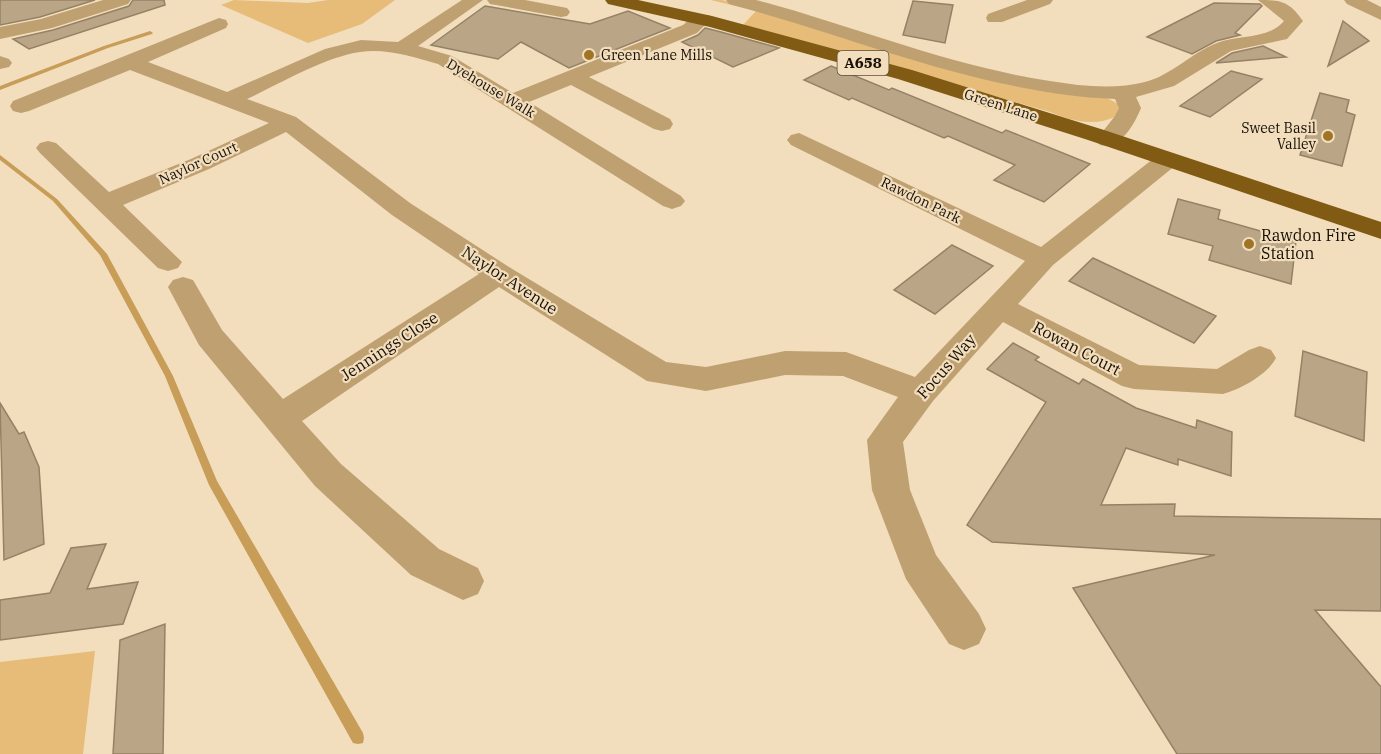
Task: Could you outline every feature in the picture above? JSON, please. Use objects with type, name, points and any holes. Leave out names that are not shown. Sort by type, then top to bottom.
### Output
[{"type":"highway","name":"Green Lane","points":[[614,0],[702,20],[941,86],[1381,231]]},
{"type":"street","points":[[0,33],[30,28],[122,0]]},
{"type":"street","points":[[402,48],[474,0]]},
{"type":"street","points":[[496,0],[561,12]]},
{"type":"street","points":[[735,0],[989,77],[1074,92],[1123,93],[1170,80],[1206,55],[1233,43],[1277,38],[1287,32],[1294,21],[1286,11],[1267,0]]},
{"type":"street","points":[[994,18],[1044,0]]},
{"type":"street","points":[[1353,0],[1381,14]]},
{"type":"street","points":[[513,101],[690,29],[702,20]]},
{"type":"street","points":[[21,106],[219,24]]},
{"type":"street","name":"Dyehouse Walk","points":[[227,100],[332,53],[361,46],[402,48],[445,60],[672,201]]},
{"type":"street","name":"Naylor Avenue","points":[[128,62],[288,122],[401,209],[499,274],[659,373],[706,379],[785,363],[846,364],[921,393]]},
{"type":"street","points":[[572,77],[662,124]]},
{"type":"street","points":[[1108,140],[1126,118],[1130,108],[1123,93]]},
{"type":"street","name":"Naylor Court","points":[[108,202],[200,164],[288,122]]},
{"type":"street","name":"Rawdon Park","points":[[799,140],[1043,259]]},
{"type":"street","points":[[48,148],[108,202],[175,274],[210,337],[328,475],[425,562],[463,581]]},
{"type":"street","name":"Focus Way","points":[[964,629],[920,566],[891,490],[885,440],[921,393],[1043,259],[1167,160]]},
{"type":"street","name":"Jennings Close","points":[[280,418],[499,274]]},
{"type":"street","name":"Rowan Court","points":[[999,307],[1134,377],[1223,382],[1260,358]]},
{"type":"shaded area","points":[[234,0],[308,3],[328,0],[395,0],[362,24],[308,43],[221,5]]},
{"type":"shaded area","points":[[711,0],[722,0],[780,15],[1004,84],[1105,97],[1120,105],[1117,116],[1108,120],[1090,122],[1073,120],[743,25],[756,11]]},
{"type":"shaded area","points":[[95,651],[83,754],[0,754],[0,662]]},
{"type":"building","points":[[0,0],[95,0],[40,17],[0,25]]},
{"type":"building","points":[[133,0],[164,0],[165,5],[29,49],[13,39],[53,30],[129,6]]},
{"type":"building","points":[[913,1],[953,5],[945,43],[903,35]]},
{"type":"building","points":[[1214,3],[1260,4],[1262,6],[1235,33],[1240,35],[1216,41],[1192,54],[1147,37]]},
{"type":"building","points":[[485,6],[590,24],[628,11],[670,28],[569,68],[521,42],[498,59],[431,45]]},
{"type":"building","points":[[1343,21],[1369,41],[1328,66]]},
{"type":"building","points":[[705,28],[779,48],[733,67],[682,42],[698,35]]},
{"type":"building","points":[[1263,46],[1286,57],[1216,63],[1232,53]]},
{"type":"building","points":[[831,66],[1002,133],[1006,130],[1090,164],[1044,202],[994,180],[1015,165],[948,136],[944,138],[804,80]]},
{"type":"building","points":[[1231,71],[1262,79],[1210,117],[1180,106]]},
{"type":"building","name":"Sweet Basil Valley","points":[[1320,93],[1349,100],[1346,112],[1355,115],[1342,166],[1300,155]]},
{"type":"building","name":"Rawdon Fire Station","points":[[1178,199],[1220,210],[1218,219],[1296,241],[1291,284],[1209,260],[1213,246],[1168,234]]},
{"type":"building","points":[[952,245],[993,266],[935,314],[894,290]]},
{"type":"building","points":[[1093,258],[1216,316],[1194,343],[1069,281]]},
{"type":"building","points":[[1013,343],[1039,357],[1035,360],[1079,384],[1083,379],[1136,408],[1196,428],[1197,420],[1232,432],[1231,476],[1178,459],[1178,465],[1126,448],[1101,505],[1175,504],[1174,516],[1381,519],[1381,611],[1315,610],[1381,687],[1381,754],[1177,754],[1073,588],[1215,555],[992,542],[967,525],[1046,402],[987,369]]},
{"type":"building","points":[[1303,351],[1367,372],[1364,441],[1295,416]]},
{"type":"building","points":[[0,403],[19,434],[24,432],[39,467],[44,544],[4,560]]},
{"type":"building","points":[[106,544],[87,589],[138,582],[123,624],[0,640],[0,600],[50,593],[71,548]]},
{"type":"building","points":[[165,624],[163,754],[113,754],[120,640]]},
{"type":"waterway","points":[[0,88],[106,47],[150,33]]},
{"type":"waterway","points":[[0,157],[55,200],[103,254],[169,376],[213,482],[358,738]]},
{"type":"place","name":"Green Lane Mills","points":[[589,55]]},
{"type":"place","name":"Sweet Basil Valley","points":[[1328,136]]},
{"type":"place","name":"Rawdon Fire Station","points":[[1249,244]]}]
